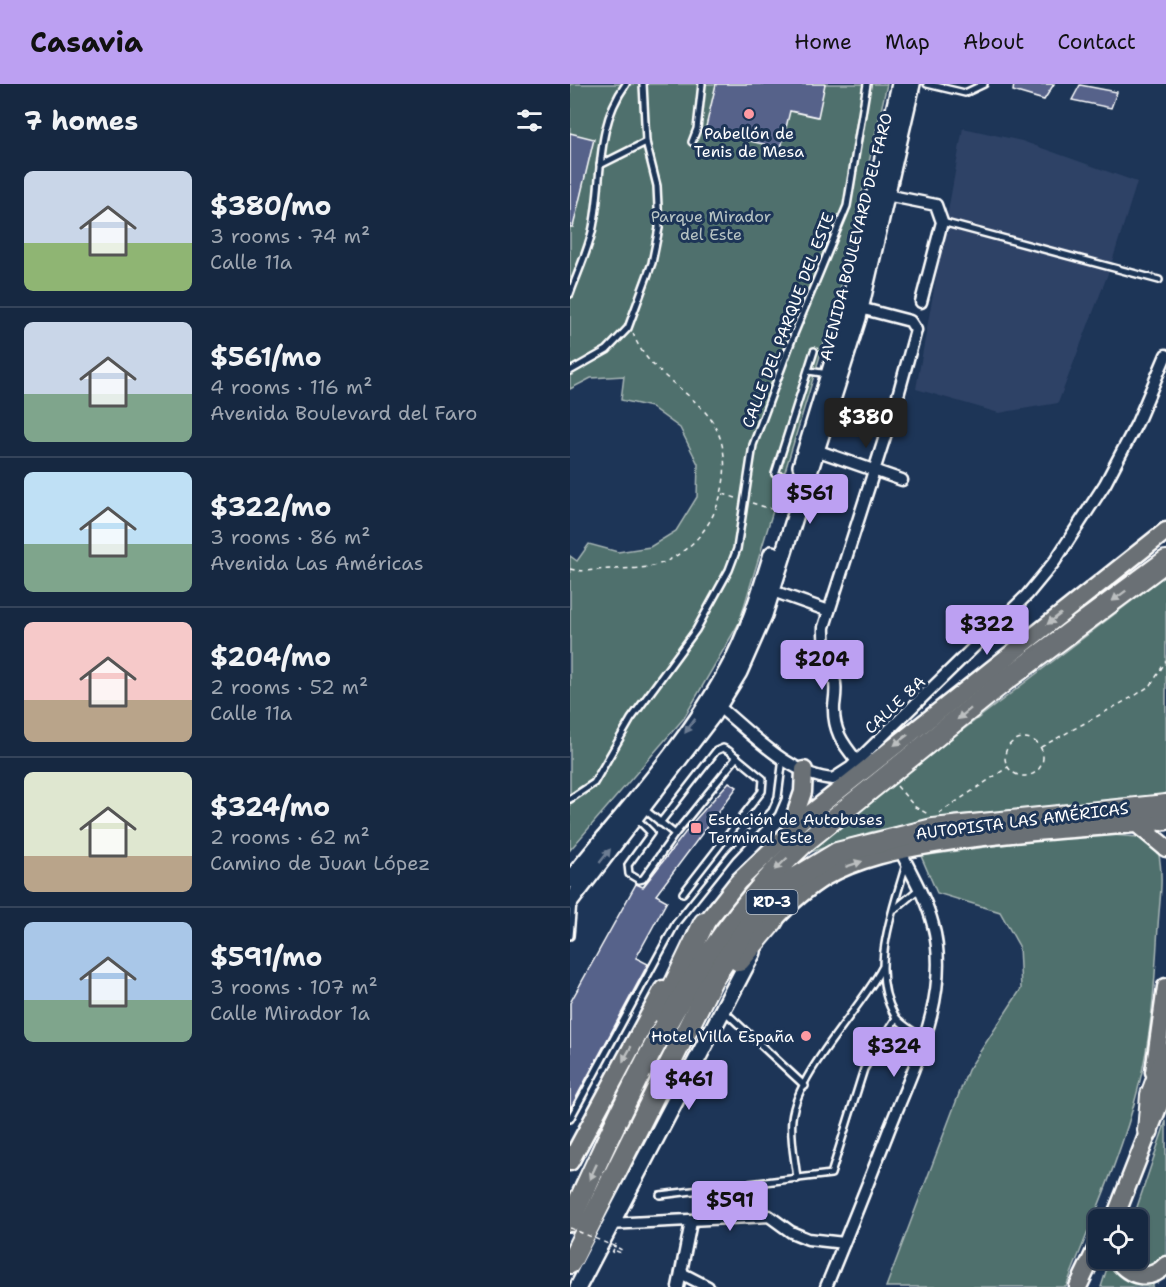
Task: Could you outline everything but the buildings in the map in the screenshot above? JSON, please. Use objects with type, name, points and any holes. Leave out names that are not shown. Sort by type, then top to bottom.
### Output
[{"type":"highway","name":"RD-3","points":[[570,1221],[608,1139],[701,965],[734,916],[777,867],[1006,680],[1166,561]]},
{"type":"highway","name":"AUTOPISTA LAS AMÉRICAS","points":[[570,1262],[712,980],[748,926],[794,879],[837,853],[933,829],[1166,805]]},
{"type":"highway","points":[[570,1262],[618,1185],[734,969],[751,944],[773,921]]},
{"type":"highway","points":[[608,1139],[617,1111],[705,923]]},
{"type":"highway","points":[[1148,1131],[1166,1055]]},
{"type":"main road","points":[[570,1162],[680,958],[738,882],[837,783],[1166,531]]},
{"type":"main road","points":[[789,833],[803,792],[804,770]]},
{"type":"main road","points":[[773,921],[806,890],[846,867],[903,856],[979,836],[1166,820]]},
{"type":"main road","points":[[1137,824],[1166,849]]},
{"type":"main road","points":[[1158,1091],[1166,987]]},
{"type":"main road","points":[[1117,1209],[1148,1131]]},
{"type":"main road","points":[[570,1154],[585,1132]]},
{"type":"main road","points":[[1126,1209],[1139,1154]]},
{"type":"main road","points":[[1127,1269],[1140,1276],[1151,1276],[1166,1265]]},
{"type":"main road","points":[[1078,1287],[1088,1266]]},
{"type":"main road","points":[[1091,1287],[1097,1269]]},
{"type":"main road","points":[[1157,1287],[1166,1271]]},
{"type":"street","name":"AVENIDA BOULEVARD DEL FARO","points":[[570,880],[665,761],[714,693],[738,650],[767,589],[796,481],[812,448],[846,319],[900,84]]},
{"type":"street","name":"AVENIDA BOULEVARD DEL FARO","points":[[572,900],[692,746],[739,672],[860,308],[912,84]]},
{"type":"street","points":[[886,195],[936,205],[942,222],[921,302]]},
{"type":"street","points":[[857,761],[842,743],[834,720],[836,690],[825,654],[824,637],[829,611],[916,330],[910,321],[860,308]]},
{"type":"street","name":"CALLE 8A","points":[[837,783],[1027,595],[1055,561],[1105,484],[1137,423],[1166,355]]},
{"type":"street","points":[[812,448],[902,480]]},
{"type":"street","points":[[767,589],[829,611]]},
{"type":"street","points":[[718,706],[783,758],[804,770],[837,783]]},
{"type":"street","points":[[826,1287],[924,1039],[936,987],[937,961],[933,926],[920,888],[903,856]]},
{"type":"street","points":[[578,1287],[722,1009],[773,921]]},
{"type":"street","points":[[609,1224],[691,1222],[769,1216],[791,1232],[808,1239],[844,1243]]},
{"type":"street","points":[[678,1287],[691,1222]]},
{"type":"street","points":[[681,1273],[708,1287]]},
{"type":"lane","points":[[570,294],[592,233],[602,136],[616,98],[626,84]]},
{"type":"lane","points":[[570,371],[607,350],[629,324],[652,263],[659,228],[657,186],[646,142],[643,84]]},
{"type":"lane","points":[[692,142],[699,121],[702,84]]},
{"type":"lane","name":"CALLE DEL PARQUE DEL ESTE","points":[[570,799],[594,783],[631,719],[696,630],[737,549],[753,445],[794,334],[847,206],[867,84]]},
{"type":"lane","points":[[927,84],[965,93],[984,84]]},
{"type":"lane","points":[[600,165],[646,142]]},
{"type":"lane","points":[[942,222],[1159,280]]},
{"type":"lane","points":[[796,481],[775,474],[814,351]]},
{"type":"lane","points":[[809,371],[830,374]]},
{"type":"lane","points":[[660,823],[716,751],[723,748],[763,779],[765,786],[682,893]]},
{"type":"lane","points":[[639,813],[651,833],[628,865],[629,874],[636,879],[643,879],[675,834],[737,758]]},
{"type":"lane","points":[[570,1119],[676,923],[731,854],[772,811],[778,797],[783,758]]},
{"type":"lane","points":[[639,813],[660,823],[675,834]]},
{"type":"lane","points":[[903,856],[882,968],[883,989],[896,1018],[924,1039]]},
{"type":"lane","points":[[894,910],[920,888]]},
{"type":"lane","points":[[570,936],[572,900]]},
{"type":"lane","points":[[797,1179],[792,1116],[826,1048],[882,968]]},
{"type":"lane","points":[[722,1009],[805,1086]]},
{"type":"lane","points":[[660,1195],[831,1174],[864,1069],[896,1018]]},
{"type":"path","points":[[570,569],[592,572],[610,568],[642,569],[662,564],[686,549],[706,530],[722,494],[724,479],[719,435],[708,415],[639,352],[629,324]]},
{"type":"path","points":[[722,494],[786,514]]},
{"type":"path","points":[[1041,747],[1136,695],[1150,685],[1166,662]]},
{"type":"path","points":[[1026,738],[1041,747],[1042,764],[1034,774],[1017,774],[1008,766],[1005,755],[1015,740],[1026,738]]},
{"type":"path","points":[[888,775],[915,807],[921,812],[933,814],[1008,766]]},
{"type":"path","points":[[570,1228],[622,1250],[621,1253],[614,1250]]},
{"type":"path","points":[[612,1253],[616,1244]]},
{"type":"shaded area","points":[[963,128],[1022,141],[1137,182],[1109,271],[1058,403],[999,413],[916,389]]},
{"type":"green space","name":"Parque Mirador del Este","points":[[570,84],[887,84],[839,293],[739,623],[684,718],[570,850],[570,556],[577,561],[589,544],[618,552],[650,547],[676,531],[697,497],[698,464],[680,428],[651,407],[621,400],[624,376],[591,378],[570,389]]},
{"type":"green space","points":[[1166,575],[1166,798],[954,815],[871,832],[796,857]]},
{"type":"green space","points":[[1100,834],[1138,837],[1158,849],[1161,888],[1152,1008],[1147,1048],[1131,1114],[1096,1209],[1088,1209],[1088,1231],[1066,1287],[886,1287],[968,1070],[1021,989],[1019,946],[1000,912],[937,893],[921,856],[1028,841]]},
{"type":"green space","points":[[1166,1121],[1166,1259],[1148,1268],[1148,1209],[1136,1209]]},
{"type":"green space","points":[[1107,1269],[1116,1269],[1135,1281],[1155,1282],[1152,1287],[1101,1287]]},
{"type":"place","name":"Pabellón de Tenis de Mesa","points":[[749,114]]},
{"type":"place","name":"Estación de Autobuses Terminal Este","points":[[696,828]]},
{"type":"place","name":"Hotel Villa España","points":[[806,1036]]}]
